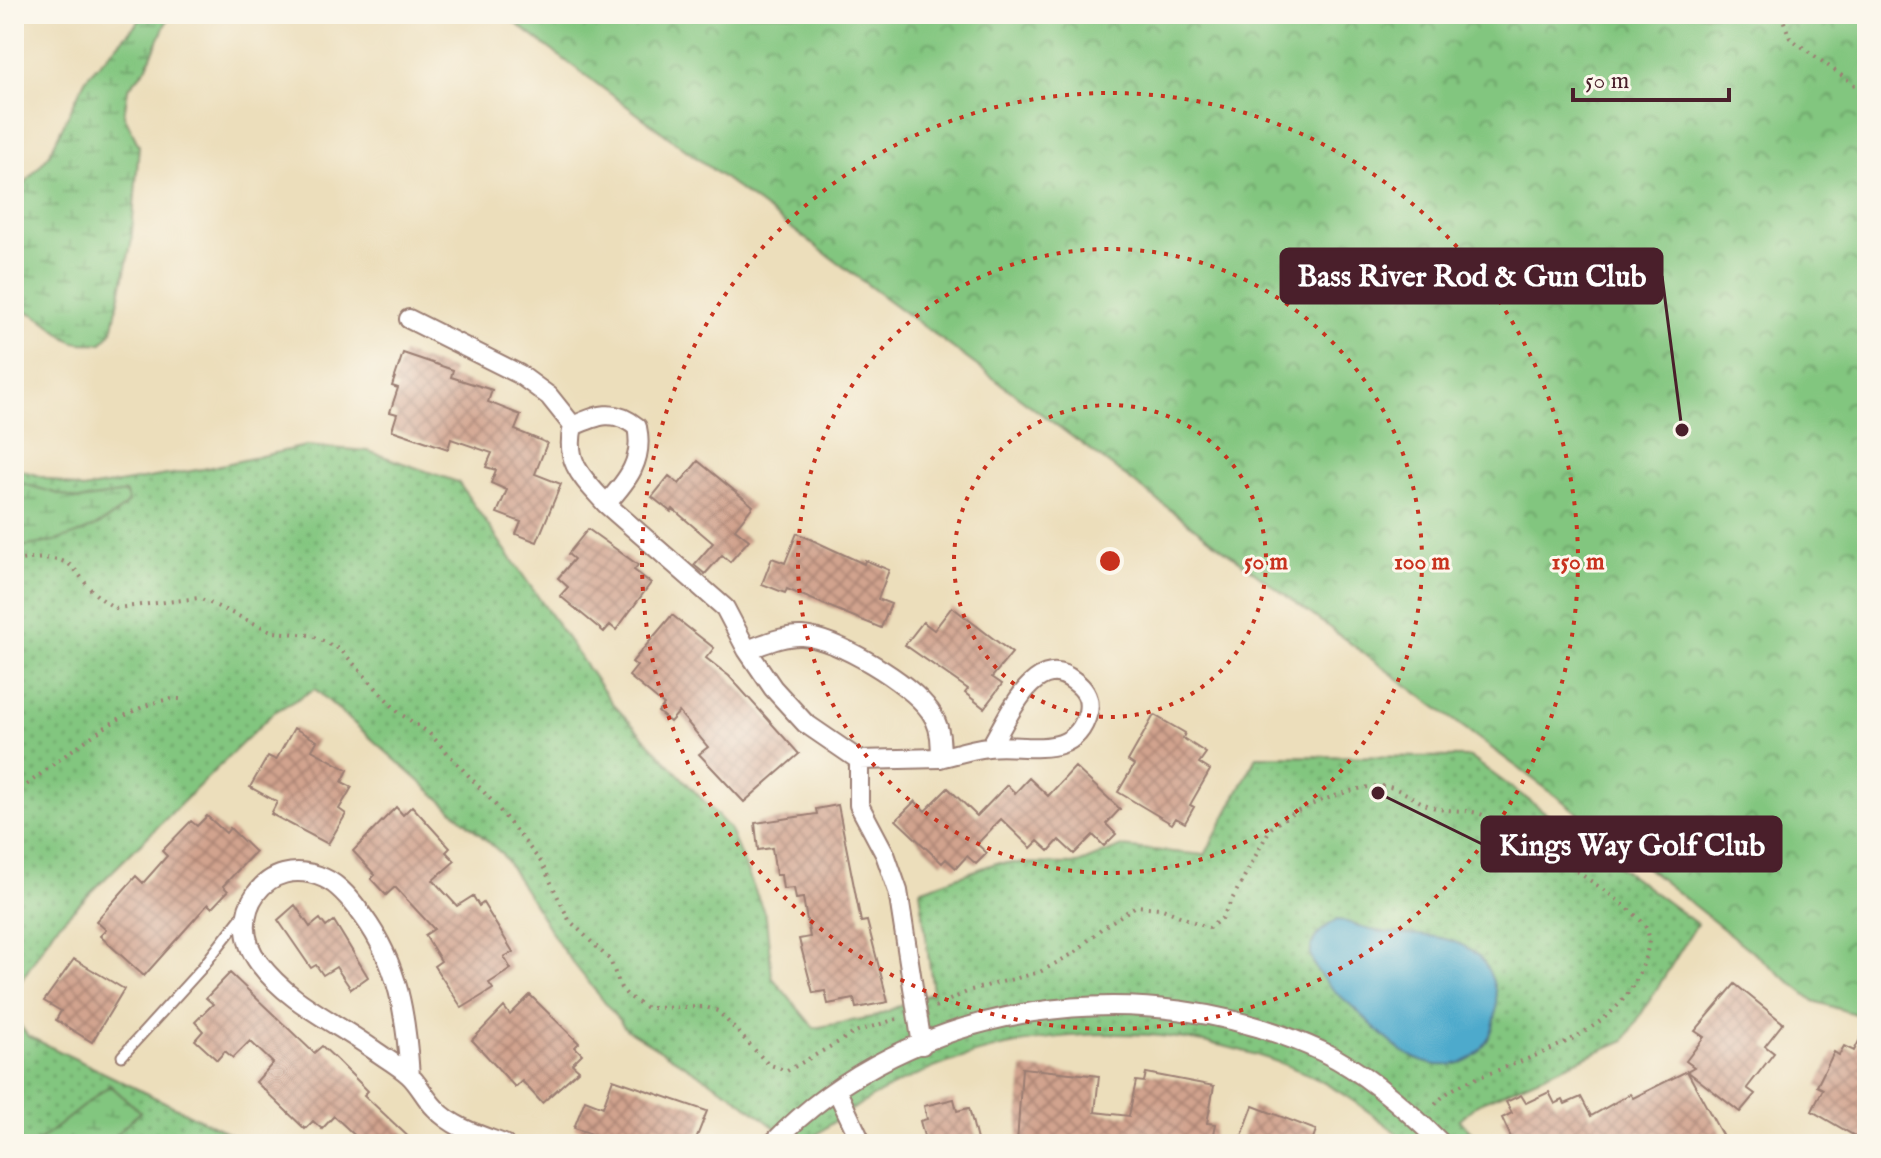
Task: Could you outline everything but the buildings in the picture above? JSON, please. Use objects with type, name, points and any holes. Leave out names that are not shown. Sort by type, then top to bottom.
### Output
[{"type":"street","points":[[409,319],[519,374],[549,396],[573,426]]},
{"type":"street","points":[[573,426],[599,414],[622,415],[637,427],[641,445],[637,460],[628,480],[606,504]]},
{"type":"street","points":[[573,426],[568,447],[577,471],[606,504],[725,608],[747,650],[773,688],[805,723],[859,760],[940,758],[991,746],[1025,749],[1051,746],[1074,736],[1084,727],[1089,706],[1085,689],[1069,676],[1056,672],[1041,674],[1030,683],[991,746]]},
{"type":"street","points":[[747,650],[804,636],[843,651],[904,684],[931,712],[942,740],[940,758]]},
{"type":"street","points":[[859,760],[859,805],[885,854],[898,891],[922,1045]]},
{"type":"street","points":[[410,1076],[406,1013],[394,971],[376,935],[349,897],[325,878],[299,872],[276,874],[260,887],[247,909],[247,937],[256,960],[309,1012],[359,1039],[410,1076],[435,1109],[465,1130],[504,1144]]},
{"type":"street","points":[[772,1144],[837,1091],[885,1060],[966,1027],[1038,1008],[1131,1004],[1206,1013],[1286,1037],[1325,1053],[1362,1075],[1442,1144]]},
{"type":"street","points":[[837,1091],[862,1144]]},
{"type":"lane","points":[[122,1056],[201,969],[247,909]]},
{"type":"path","points":[[1781,14],[1790,38],[1867,94]]},
{"type":"path","points":[[14,561],[43,557],[62,559],[116,608],[199,598],[273,632],[311,635],[341,650],[399,713],[429,733],[493,802],[541,862],[569,920],[610,960],[621,988],[647,1008],[712,1008],[768,1064],[787,1071],[858,1031],[918,1013],[971,990],[1040,972],[1074,953],[1102,928],[1136,906],[1160,908],[1209,928],[1222,918],[1270,829],[1282,818],[1305,806],[1364,788],[1398,789],[1439,810],[1483,814],[1630,908],[1648,929],[1650,938],[1644,964],[1629,991],[1584,1034],[1551,1051],[1455,1087],[1437,1102],[1423,1125]]},
{"type":"path","points":[[14,583],[14,603]]},
{"type":"path","points":[[14,794],[127,716],[166,698],[180,699]]},
{"type":"green space","points":[[170,14],[146,68],[128,89],[124,115],[139,146],[131,244],[112,331],[102,343],[77,343],[37,316],[14,312],[14,196],[49,155],[86,78],[143,17]]},
{"type":"green space","points":[[503,14],[1867,14],[1867,1018],[1814,1001],[1560,799]]},
{"type":"green space","points":[[306,446],[368,451],[458,482],[612,703],[729,828],[766,917],[772,977],[814,1028],[873,1017],[933,992],[920,890],[996,863],[1078,864],[1120,847],[1205,855],[1257,756],[1470,757],[1697,924],[1625,1040],[1477,1104],[1459,1120],[1483,1144],[1434,1146],[1410,1143],[1328,1085],[1246,1052],[1181,1038],[1114,1034],[1047,1039],[982,1052],[918,1074],[859,1105],[805,1144],[796,1144],[733,1095],[626,1029],[562,949],[502,854],[315,689],[273,713],[54,929],[14,992],[14,468],[82,489],[203,469]]},
{"type":"green space","points":[[14,481],[79,500],[126,493],[128,502],[105,521],[76,535],[14,547]]},
{"type":"green space","points":[[14,1017],[28,1036],[251,1144],[14,1144]]},
{"type":"green space","points":[[110,1085],[140,1112],[109,1141],[35,1144]]},
{"type":"water","points":[[1337,920],[1371,930],[1449,940],[1472,951],[1484,964],[1496,998],[1490,1035],[1481,1049],[1467,1060],[1434,1065],[1408,1055],[1385,1037],[1331,987],[1314,965],[1311,954],[1313,942],[1321,931]]},
{"type":"place","name":"Bass River Rod & Gun Club","points":[[1682,430]]},
{"type":"place","name":"Kings Way Golf Club","points":[[1378,793]]}]
